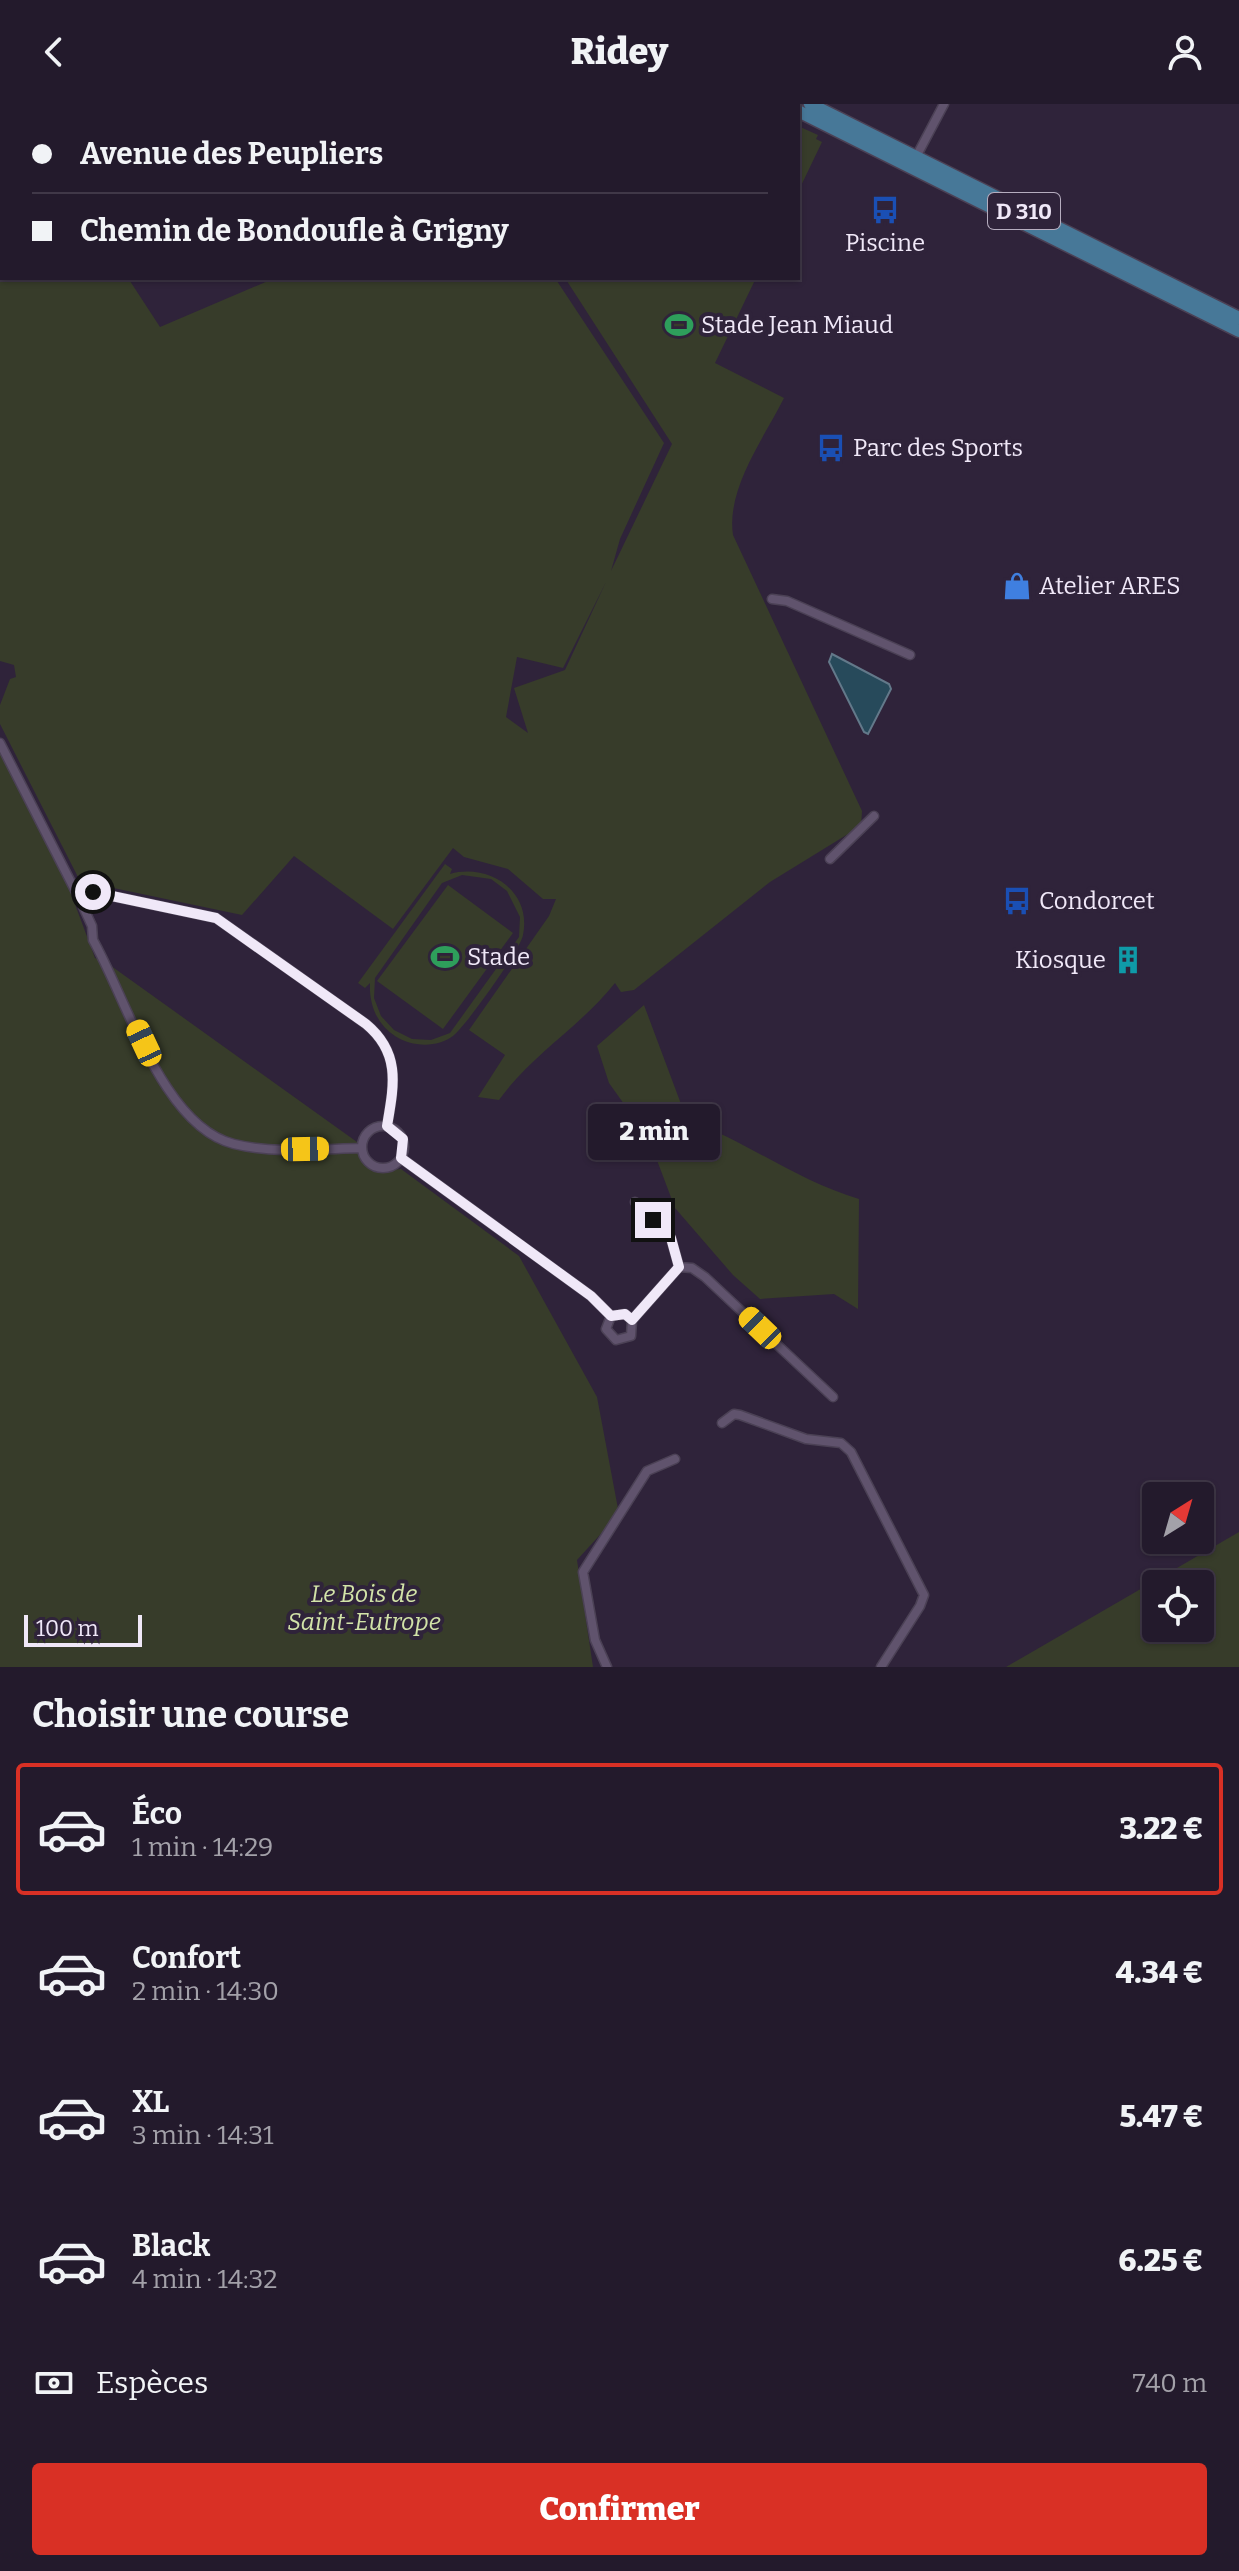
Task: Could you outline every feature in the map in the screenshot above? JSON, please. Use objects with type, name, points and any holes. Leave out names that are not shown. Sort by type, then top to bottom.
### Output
[{"type":"main road","name":"D 310","points":[[810,104],[1239,318]]},
{"type":"main road","name":"D 310","points":[[800,112],[1239,331]]},
{"type":"street","points":[[916,157],[944,104]]},
{"type":"street","points":[[772,599],[801,607],[910,655]]},
{"type":"street","points":[[0,743],[92,926],[93,940],[165,1086],[199,1130],[232,1144],[277,1150],[361,1148]]},
{"type":"street","points":[[830,859],[874,816]]},
{"type":"street","points":[[71,883],[93,892],[216,918],[366,1024],[383,1040],[393,1062],[394,1088],[387,1126]]},
{"type":"street","points":[[387,1126],[403,1139],[401,1158],[389,1167],[374,1166],[361,1148],[363,1138],[371,1129],[387,1126]]},
{"type":"street","points":[[401,1158],[591,1296],[611,1316]]},
{"type":"street","points":[[635,1202],[671,1238],[679,1267]]},
{"type":"street","points":[[611,1316],[606,1329],[616,1340],[631,1336],[632,1320],[679,1267]]},
{"type":"street","points":[[679,1267],[692,1268],[705,1277],[833,1397]]},
{"type":"street","points":[[611,1316],[625,1314],[632,1320]]},
{"type":"street","points":[[722,1423],[734,1414],[740,1415],[806,1439],[841,1443],[851,1452],[924,1595],[881,1667]]},
{"type":"street","points":[[607,1667],[595,1640],[583,1572],[647,1471],[675,1459]]},
{"type":"green space","points":[[800,127],[818,135],[816,139],[822,142],[800,188]]},
{"type":"green space","points":[[0,280],[129,280],[160,327],[270,280],[556,280],[664,443],[620,539],[611,571],[672,444],[566,280],[755,280],[715,363],[784,398],[741,482],[732,518],[733,535],[862,811],[861,826],[770,882],[634,990],[621,992],[615,983],[587,1014],[526,1069],[499,1100],[478,1097],[505,1055],[469,1030],[549,916],[556,899],[543,899],[508,869],[464,857],[453,848],[393,929],[294,856],[242,915],[80,881],[0,724],[0,705],[10,679],[16,677],[14,665],[0,661]],"holes":[[[606,582],[565,670],[514,688],[528,733],[506,717],[517,657],[563,668]]]},
{"type":"green space","name":"Le Bois de Saint-Eutrope","points":[[0,753],[66,880],[95,958],[107,963],[357,1142],[362,1160],[377,1172],[401,1169],[519,1256],[597,1397],[619,1514],[577,1560],[593,1667],[0,1667]]},
{"type":"green space","points":[[445,864],[452,869],[450,874],[465,872],[493,877],[514,893],[521,905],[524,919],[520,943],[480,1004],[447,1040],[424,1045],[395,1036],[383,1026],[375,1013],[370,983],[365,988],[358,983]],"holes":[[[462,875],[491,879],[507,891],[520,917],[519,937],[450,1033],[431,1040],[412,1039],[394,1030],[381,1016],[374,998],[375,978],[442,883]]]},
{"type":"green space","name":"Stade","points":[[448,885],[513,933],[443,1029],[377,981]]},
{"type":"green space","points":[[644,1005],[687,1120],[814,1182],[859,1199],[858,1309],[834,1294],[760,1299],[733,1275],[675,1208],[649,1139],[609,1083],[597,1046]]},
{"type":"green space","points":[[1239,1532],[1239,1667],[1006,1667],[1142,1588],[1142,1642],[1214,1642],[1214,1570],[1173,1570],[1201,1554],[1214,1554],[1214,1546]]},
{"type":"water","points":[[832,654],[889,684],[891,689],[868,734],[864,732],[829,662]]},
{"type":"place","name":"Piscine","points":[[885,210]]},
{"type":"place","name":"Stade Jean Miaud","points":[[679,325]]},
{"type":"place","name":"Parc des Sports","points":[[831,448]]},
{"type":"place","name":"Atelier ARES","points":[[1017,586]]},
{"type":"place","name":"Condorcet","points":[[1017,901]]},
{"type":"place","name":"Stade","points":[[445,957]]},
{"type":"place","name":"Kiosque","points":[[1128,960]]},
{"type":"route","points":[[93,892],[216,918],[366,1024],[383,1040],[393,1062],[394,1088],[387,1126],[403,1139],[401,1158],[591,1296],[611,1316],[620,1313],[632,1320],[643,1312],[679,1267],[671,1238],[653,1220]]}]
